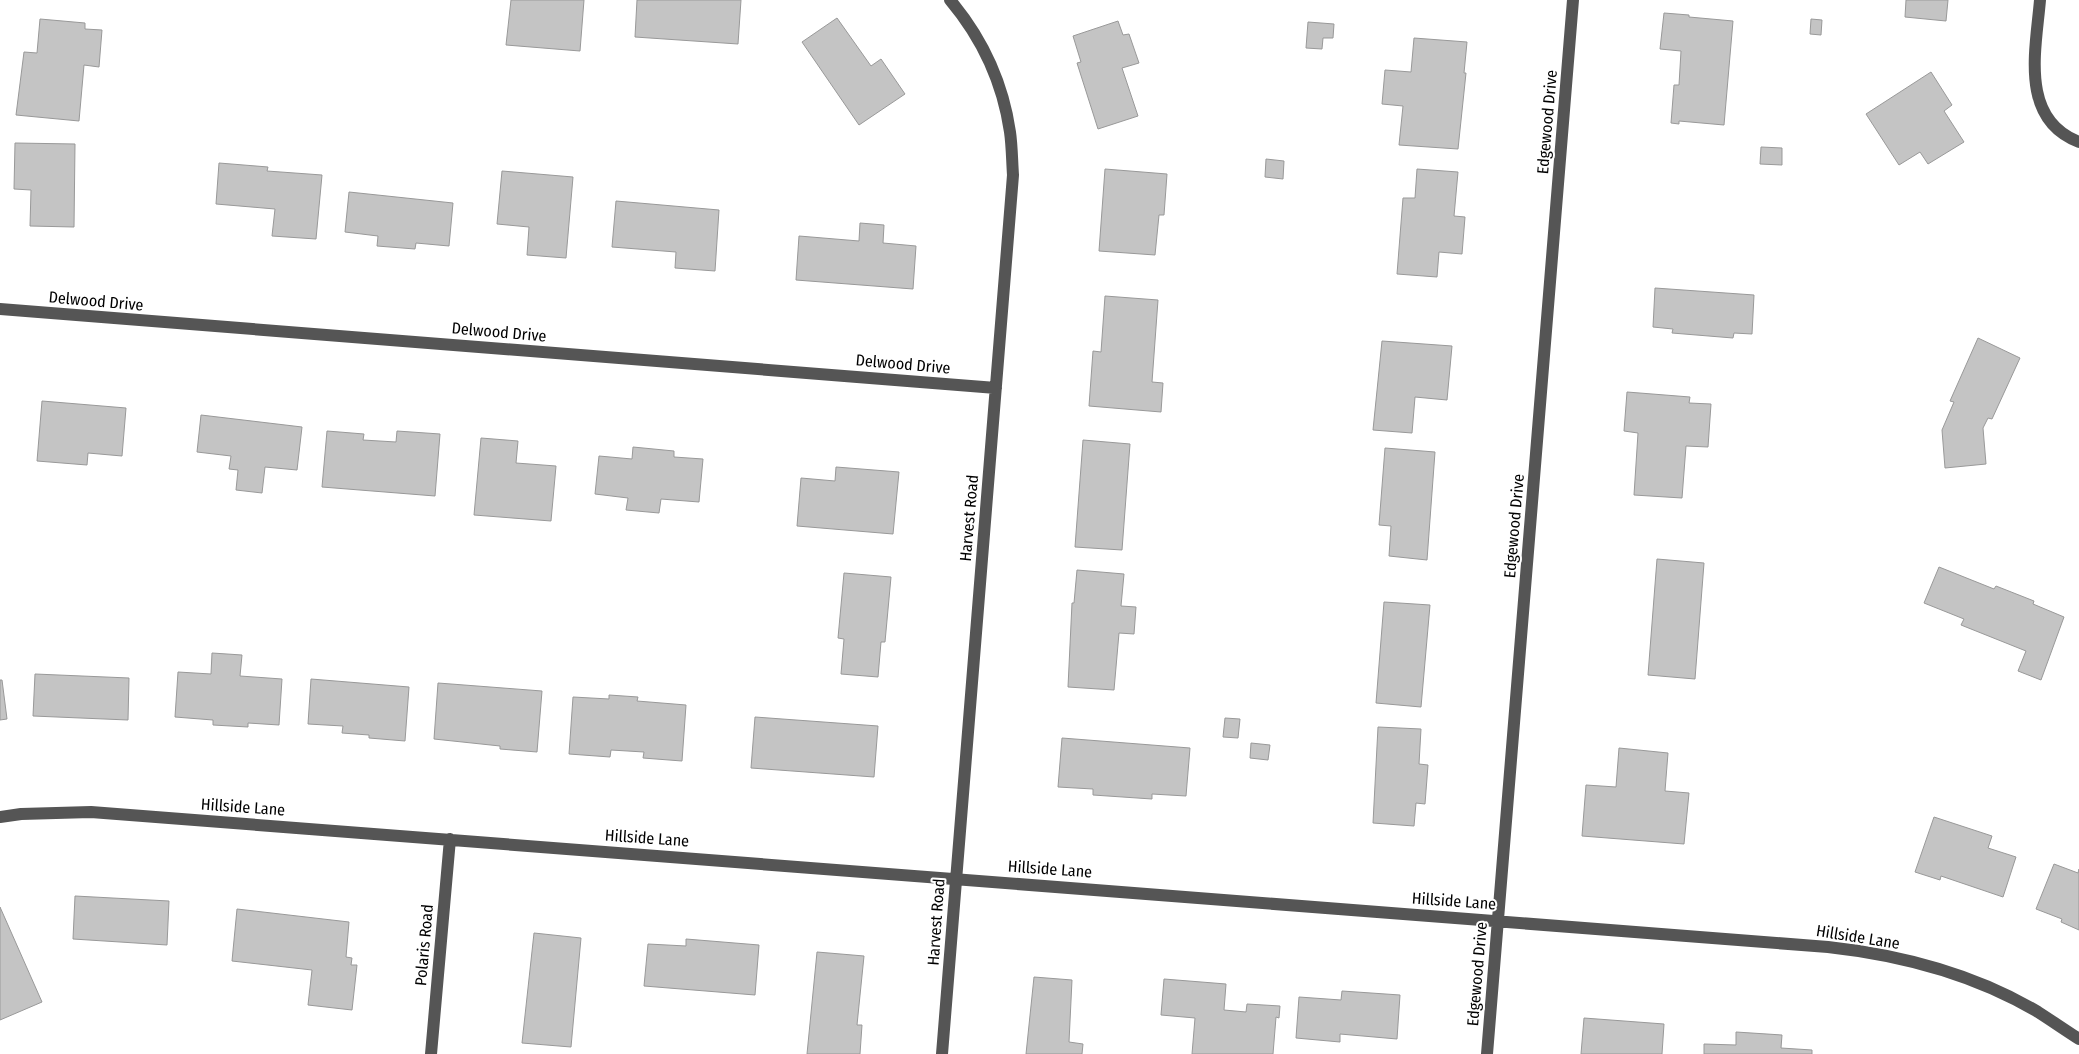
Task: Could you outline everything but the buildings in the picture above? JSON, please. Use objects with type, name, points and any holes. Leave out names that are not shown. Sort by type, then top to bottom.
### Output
[{"type":"street","name":"Harvest Road","points":[[942,1054],[1013,175],[1010,133],[1001,93],[989,59],[964,16],[950,0]]},
{"type":"street","name":"Edgewood Drive","points":[[1487,1054],[1573,0]]},
{"type":"street","points":[[2040,0],[2034,76],[2038,98],[2044,112],[2053,124],[2079,142]]},
{"type":"street","name":"Delwood Drive","points":[[0,309],[996,388]]},
{"type":"street","name":"Hillside Lane","points":[[0,817],[21,814],[91,812],[1828,947],[1872,952],[1932,966],[1981,984],[2036,1011],[2079,1039]]},
{"type":"street","name":"Polaris Road","points":[[431,1054],[450,839]]}]
